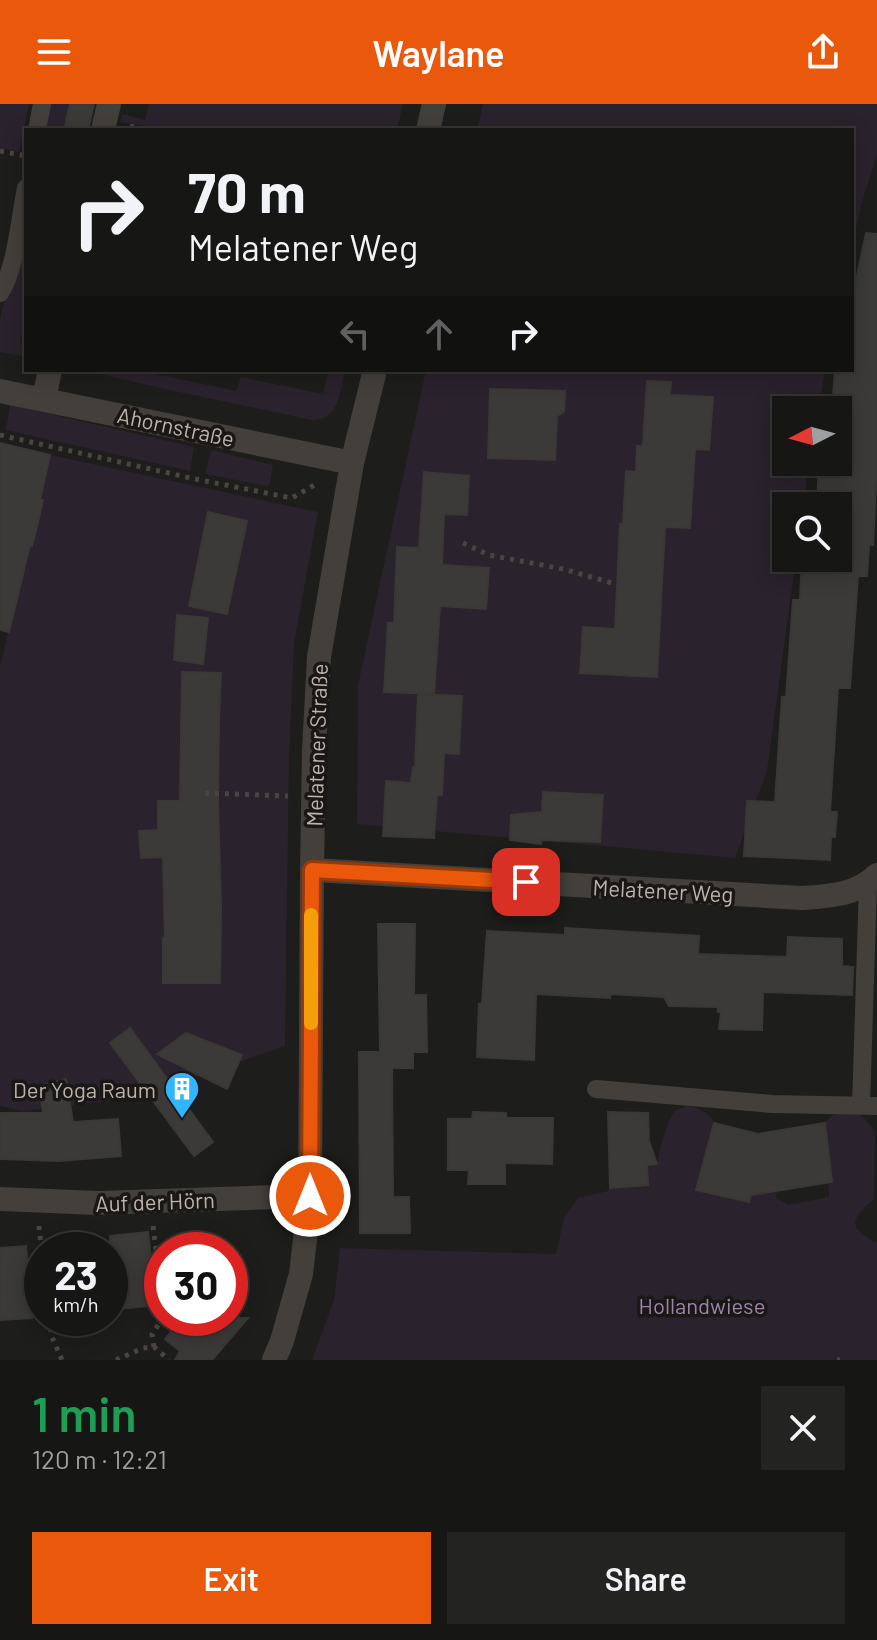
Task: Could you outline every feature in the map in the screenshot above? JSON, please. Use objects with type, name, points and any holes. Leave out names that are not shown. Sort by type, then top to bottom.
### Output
[{"type":"street","points":[[103,128],[109,104]]},
{"type":"street","points":[[428,128],[434,104]]},
{"type":"street","points":[[44,399],[50,372]]},
{"type":"street","name":"Melatener Straße","points":[[274,1360],[301,1274],[310,1196],[313,797],[319,657],[352,463],[375,372]]},
{"type":"street","name":"Ahornstraße","points":[[0,391],[352,463]]},
{"type":"street","name":"Melatener Weg","points":[[312,870],[802,898],[839,895],[872,879]]},
{"type":"street","name":"Auf der Hörn","points":[[0,1199],[98,1203],[153,1212],[310,1196]]},
{"type":"lane","points":[[37,128],[42,104]]},
{"type":"lane","points":[[0,293],[6,284],[24,198]]},
{"type":"lane","name":"Melatener Weg","points":[[596,1089],[772,1104],[869,1106],[872,879]]},
{"type":"path","points":[[0,151],[24,156]]},
{"type":"path","points":[[0,435],[292,498],[352,463]]},
{"type":"path","points":[[463,543],[489,555],[563,569],[612,583]]},
{"type":"path","points":[[205,793],[313,797]]},
{"type":"path","points":[[153,1212],[155,1232]]},
{"type":"path","points":[[38,1224],[39,1232]]},
{"type":"path","points":[[52,1336],[62,1360]]},
{"type":"path","points":[[152,1336],[154,1347],[169,1360]]},
{"type":"path","points":[[116,1360],[143,1348],[154,1347]]},
{"type":"green space","points":[[0,104],[29,104],[19,152],[0,148]]},
{"type":"green space","points":[[51,104],[70,104],[64,128],[45,128]]},
{"type":"green space","points":[[149,104],[403,104],[397,128],[157,128],[120,122],[122,114],[145,120]]},
{"type":"green space","points":[[483,104],[877,104],[877,154],[854,237],[854,128],[477,128]]},
{"type":"green space","points":[[24,230],[24,327],[20,343],[24,344],[24,357],[0,352],[0,321],[5,297],[10,296]]},
{"type":"green space","points":[[91,372],[146,372],[236,391],[241,377],[323,394],[328,372],[345,372],[333,410],[321,419],[312,420]]},
{"type":"green space","points":[[426,372],[825,372],[820,396],[772,396],[772,476],[807,476],[805,492],[772,492],[772,572],[794,572],[767,771],[735,858],[357,824],[358,685]]},
{"type":"green space","points":[[10,405],[194,447],[190,471],[6,430]]},
{"type":"green space","points":[[211,450],[273,465],[270,484],[267,486],[205,474]]},
{"type":"green space","points":[[50,455],[318,512],[294,643],[289,756],[285,1046],[130,1099],[22,1111],[0,1106],[0,667]]},
{"type":"green space","name":"Hollandwiese","points":[[688,1106],[703,1111],[714,1122],[696,1190],[748,1202],[753,1188],[777,1191],[776,1198],[789,1205],[829,1197],[825,1123],[836,1113],[857,1113],[875,1132],[874,1199],[860,1212],[855,1223],[860,1232],[877,1243],[877,1360],[312,1360],[334,1300],[340,1248],[556,1254],[564,1218],[578,1198],[610,1188],[648,1185],[647,1165],[657,1164],[675,1110]]},
{"type":"building","points":[[70,104],[94,104],[88,128],[64,128]]},
{"type":"building","points":[[866,233],[877,234],[877,466],[873,545],[869,545],[867,576],[858,576],[850,688],[838,688],[830,812],[837,812],[835,837],[831,837],[830,860],[744,856],[747,801],[775,802],[793,600],[800,600],[801,572],[852,572],[852,492],[818,492],[818,476],[852,476],[852,396],[833,396],[835,372],[854,372],[854,290]]},
{"type":"building","points":[[647,381],[671,382],[670,395],[713,397],[709,450],[695,449],[690,528],[665,527],[657,677],[580,673],[583,627],[615,629],[626,471],[636,472],[637,446],[643,446]]},
{"type":"building","points":[[490,389],[565,391],[564,412],[557,416],[555,460],[488,458]]},
{"type":"building","points":[[0,443],[50,455],[38,522],[9,632],[0,630]]},
{"type":"building","points":[[424,472],[469,476],[467,515],[444,514],[442,565],[489,568],[486,609],[440,606],[434,694],[384,692],[388,623],[394,623],[397,547],[419,548]]},
{"type":"building","points":[[208,512],[247,521],[227,614],[189,606]]},
{"type":"building","points":[[177,615],[208,618],[203,664],[174,660]]},
{"type":"building","points":[[182,672],[221,673],[218,801],[220,983],[163,983],[163,857],[141,858],[139,831],[158,830],[158,801],[180,801]]},
{"type":"building","points":[[418,694],[462,696],[459,754],[444,753],[442,795],[437,795],[434,838],[383,836],[386,781],[411,783],[415,767]]},
{"type":"building","points":[[543,792],[603,795],[600,842],[541,840],[541,844],[510,840],[511,815],[542,812]]},
{"type":"building","points":[[378,924],[415,924],[414,995],[426,995],[427,1052],[413,1052],[413,1068],[392,1068],[393,1197],[409,1197],[410,1233],[360,1233],[359,1052],[380,1052]]},
{"type":"building","points":[[565,928],[699,936],[698,954],[787,957],[788,937],[842,939],[842,966],[853,967],[852,995],[763,992],[762,1030],[719,1029],[721,1012],[718,1012],[718,1007],[669,1006],[664,997],[536,994],[534,1060],[477,1057],[487,931],[565,935]]},
{"type":"building","name":"Der Yoga Raum","points":[[130,1028],[213,1142],[194,1156],[110,1043]]},
{"type":"building","points":[[186,1033],[242,1055],[227,1089],[157,1054]]},
{"type":"building","points":[[66,1079],[73,1122],[118,1119],[121,1156],[59,1161],[0,1159],[0,1113],[43,1113],[39,1086]]},
{"type":"building","points":[[473,1112],[506,1113],[506,1118],[553,1118],[552,1164],[505,1163],[505,1184],[468,1184],[469,1170],[448,1170],[448,1119],[472,1119]]},
{"type":"building","points":[[608,1112],[648,1113],[649,1141],[657,1164],[647,1165],[648,1185],[610,1188]]},
{"type":"building","points":[[714,1123],[758,1134],[825,1123],[832,1182],[751,1195],[749,1202],[696,1190]]},
{"type":"building","points":[[144,1232],[144,1306],[128,1308],[128,1234]]},
{"type":"building","points":[[24,1246],[24,1318],[0,1320],[0,1248]]},
{"type":"building","points":[[167,1336],[233,1336],[212,1360],[175,1360],[180,1351],[165,1339]]},
{"type":"slow traffic","points":[[311,915],[311,1023]]},
{"type":"place","name":"Der Yoga Raum","points":[[182,1120]]},
{"type":"route","points":[[310,1196],[312,870],[526,882]]}]
